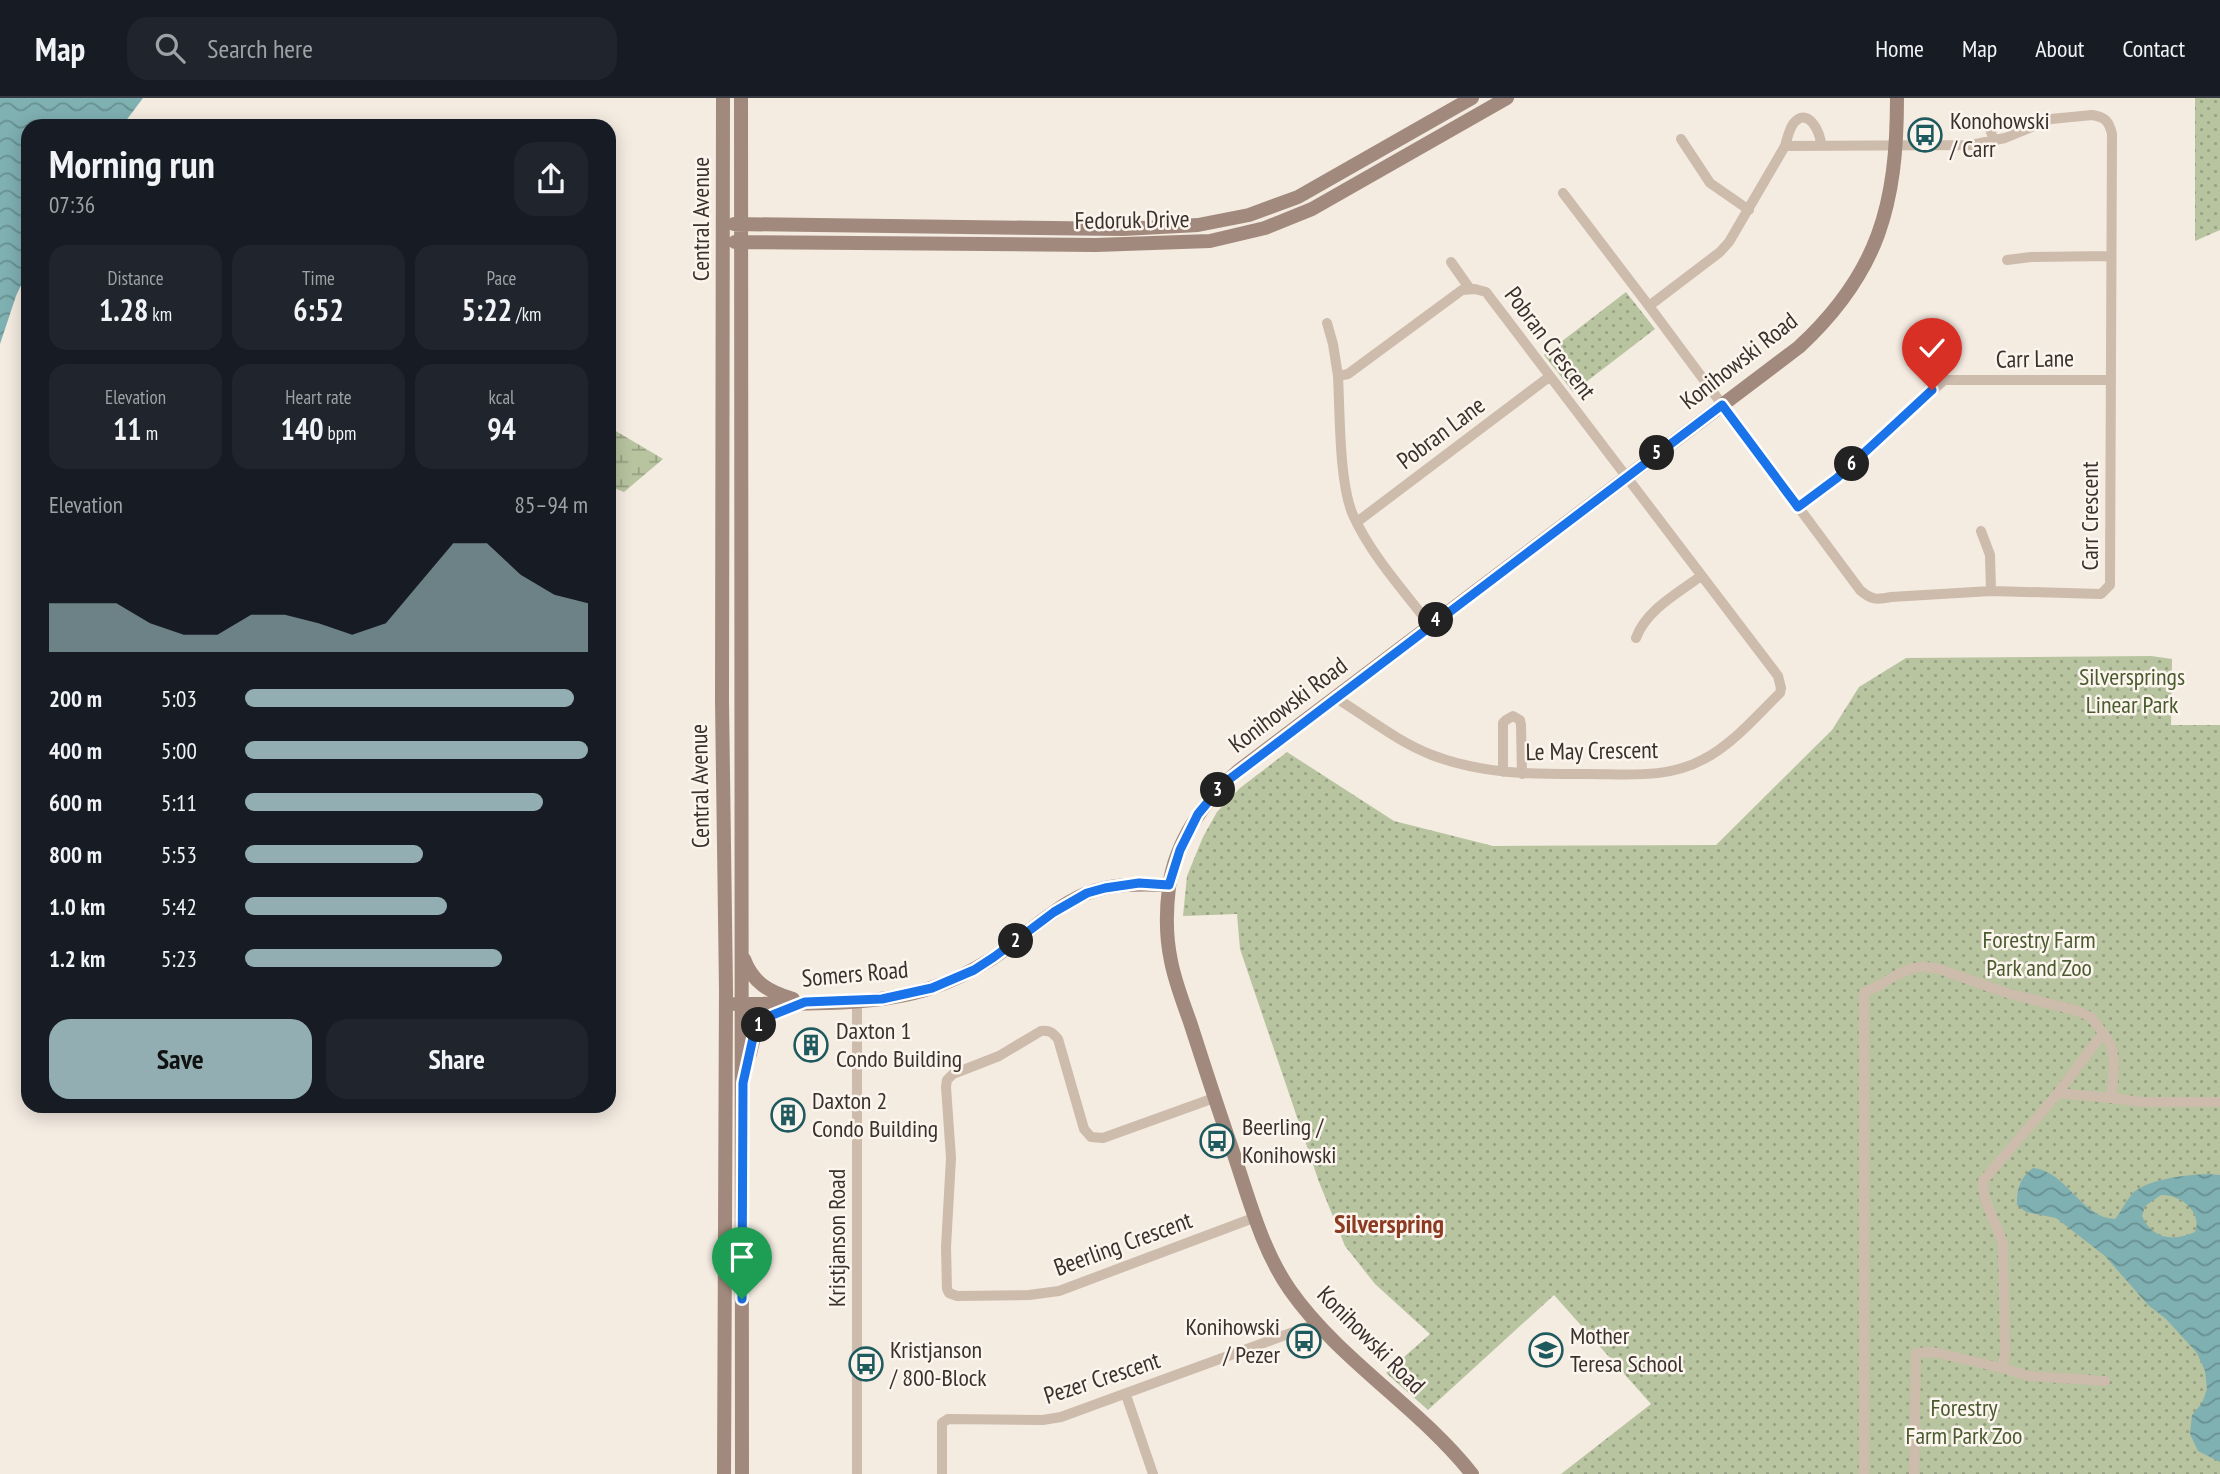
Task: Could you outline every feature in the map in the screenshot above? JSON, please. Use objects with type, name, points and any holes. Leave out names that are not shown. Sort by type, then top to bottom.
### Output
[{"type":"main road","name":"Central Avenue","points":[[723,98],[724,1474]]},
{"type":"main road","name":"Central Avenue","points":[[741,98],[742,1474]]},
{"type":"main road","name":"Fedoruk Drive","points":[[724,224],[1123,229],[1208,223],[1249,215],[1298,197],[1472,98]]},
{"type":"main road","name":"Fedoruk Drive","points":[[724,242],[1096,245],[1180,243],[1223,238],[1265,228],[1312,209],[1507,98]]},
{"type":"main road","name":"Konihowski Road","points":[[1472,1474],[1457,1455],[1318,1323],[1288,1288],[1271,1255],[1214,1098],[1171,961],[1167,926],[1169,885],[1180,850],[1198,814],[1223,784],[1799,347],[1826,321],[1847,295],[1881,229],[1891,194],[1897,98]]},
{"type":"main road","name":"Somers Road","points":[[725,1004],[857,1001],[908,995],[974,970],[1054,912],[1087,893],[1139,883],[1169,885]]},
{"type":"main road","points":[[742,953],[758,984],[778,995],[805,1002]]},
{"type":"main road","points":[[743,1083],[753,1038],[760,1024],[776,1012],[805,1002]]},
{"type":"street","name":"Carr Crescent","points":[[1563,193],[1868,597],[1875,600],[1923,594],[1991,591],[2101,594],[2110,585],[2110,123],[2101,116],[2064,117],[2039,123],[1994,141],[1967,145],[1784,146]]},
{"type":"street","points":[[1649,306],[1720,252],[1735,234],[1795,121],[1808,118],[1815,123],[1821,137],[1821,145]]},
{"type":"street","points":[[1987,123],[1994,141]]},
{"type":"street","points":[[1681,139],[1710,183],[1749,210]]},
{"type":"street","points":[[2007,260],[2110,256]]},
{"type":"street","points":[[1451,262],[1470,289]]},
{"type":"street","name":"Pobran Crescent","points":[[1338,376],[1348,374],[1462,290],[1486,292],[1626,477]]},
{"type":"street","points":[[1327,323],[1338,376],[1345,490],[1363,537],[1430,625]]},
{"type":"street","name":"Pobran Lane","points":[[1357,522],[1549,377]]},
{"type":"street","name":"Carr Lane","points":[[1798,507],[1837,478],[1944,380],[2111,380]]},
{"type":"street","name":"Le May Crescent","points":[[1336,698],[1429,754],[1503,772],[1650,775],[1678,770],[1704,759],[1726,744],[1780,694],[1778,676],[1626,477]]},
{"type":"street","points":[[1981,531],[1990,555],[1991,591]]},
{"type":"street","points":[[1636,638],[1653,612],[1701,576]]},
{"type":"street","points":[[1503,772],[1503,723],[1513,716],[1520,720],[1521,725],[1522,774]]},
{"type":"street","points":[[1864,1474],[1864,992],[1877,988],[1896,975],[1921,967],[2041,1003],[2075,1010],[2091,1017],[2108,1038],[2113,1054],[2111,1098]]},
{"type":"street","name":"Kristjanson Road","points":[[857,1001],[857,1474]]},
{"type":"street","name":"Beerling Crescent","points":[[1214,1098],[1103,1138],[1091,1137],[1084,1129],[1059,1039],[1046,1030],[999,1056],[953,1074],[947,1080],[946,1087],[951,1158],[946,1247],[947,1289],[949,1293],[957,1296],[1049,1293],[1069,1288],[1256,1217]]},
{"type":"street","points":[[2002,1368],[2005,1331],[2003,1244],[1998,1226],[1983,1196],[1983,1181],[2058,1093],[2104,1033]]},
{"type":"street","points":[[2058,1093],[2142,1102],[2220,1102]]},
{"type":"street","name":"Pezer Crescent","points":[[942,1474],[942,1423],[948,1419],[1043,1420],[1061,1417],[1318,1323]]},
{"type":"street","points":[[1914,1474],[1916,1353],[1933,1352],[2029,1376],[2105,1381]]},
{"type":"street","points":[[1126,1395],[1153,1474]]},
{"type":"green space","points":[[2195,98],[2220,98],[2220,230],[2195,241]]},
{"type":"green space","points":[[1626,292],[1655,329],[1573,392],[1544,355]]},
{"type":"green space","points":[[616,431],[663,459],[624,492],[616,489]]},
{"type":"green space","points":[[2151,656],[2172,659],[2171,725],[2220,725],[2220,1474],[1561,1474],[1651,1404],[1554,1295],[1428,1410],[1386,1373],[1430,1334],[1375,1284],[1345,1246],[1319,1182],[1240,949],[1237,914],[1183,916],[1187,876],[1203,837],[1217,812],[1240,788],[1287,752],[1394,821],[1493,846],[1716,845],[1832,730],[1859,687],[1906,658]]},
{"type":"water","points":[[0,98],[143,98],[127,119],[21,119],[21,285],[0,344]]},
{"type":"water","points":[[2033,1168],[2055,1177],[2093,1211],[2103,1217],[2115,1219],[2131,1195],[2141,1187],[2176,1177],[2220,1175],[2220,1462],[2198,1451],[2190,1434],[2192,1415],[2202,1403],[2207,1389],[2205,1371],[2197,1353],[2166,1319],[2148,1305],[2105,1256],[2056,1218],[2026,1212],[2017,1205],[2020,1184]],"holes":[[[2161,1195],[2182,1201],[2193,1211],[2197,1225],[2195,1232],[2179,1237],[2164,1236],[2157,1234],[2146,1224],[2142,1216],[2145,1206]]]},
{"type":"place","name":"Konohowski / Carr","points":[[1925,135]]},
{"type":"place","name":"Daxton 1 Condo Building","points":[[811,1045]]},
{"type":"place","name":"Daxton 2 Condo Building","points":[[788,1115]]},
{"type":"place","name":"Beerling / Konihowski","points":[[1217,1141]]},
{"type":"place","name":"Konihowski / Pezer","points":[[1304,1341]]},
{"type":"place","name":"Mother Teresa School","points":[[1546,1350]]},
{"type":"place","name":"Kristjanson / 800-Block","points":[[866,1364]]},
{"type":"district","name":"Silverspring","points":[[1389,1224]]},
{"type":"route","points":[[742,1299],[743,1083],[756,1029],[765,1018],[805,1002],[882,999],[932,988],[974,970],[1054,912],[1087,893],[1139,883],[1169,885],[1180,850],[1198,814],[1223,784],[1722,405],[1798,507],[1837,478],[1932,390]]},
{"type":"park label","name":"Silversprings Linear Park","points":[[2132,691]]},
{"type":"park label","name":"Forestry Farm Park and Zoo","points":[[2039,954]]},
{"type":"park label","name":"Forestry Farm Park Zoo","points":[[1964,1422]]}]
